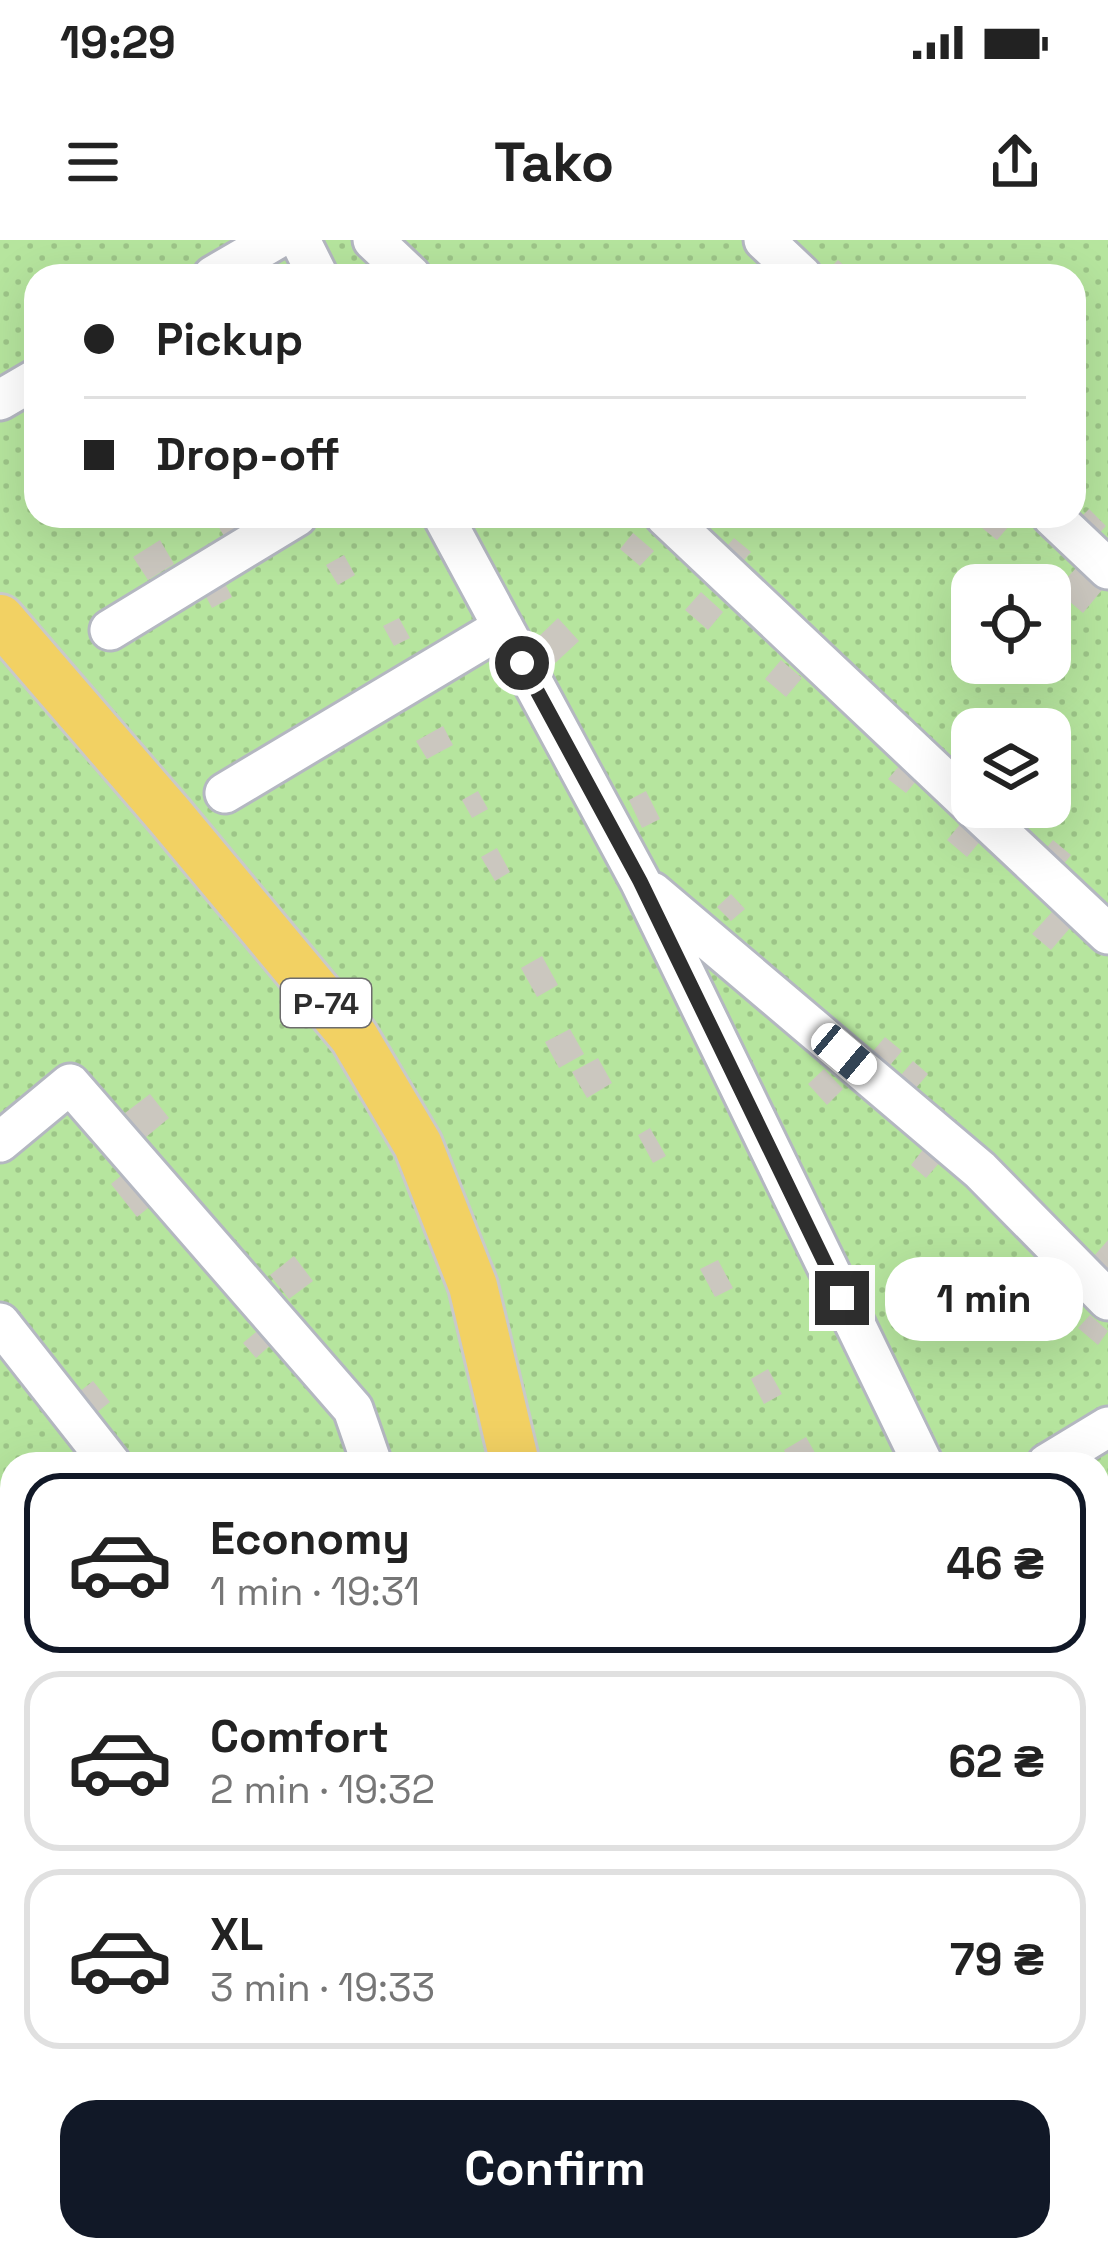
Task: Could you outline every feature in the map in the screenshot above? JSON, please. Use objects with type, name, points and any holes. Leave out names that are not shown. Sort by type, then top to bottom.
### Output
[{"type":"main road","name":"Р-74","points":[[0,619],[354,1037],[418,1145],[473,1286],[512,1452]]},
{"type":"lane","points":[[234,264],[275,240]]},
{"type":"lane","points":[[373,240],[398,264]]},
{"type":"lane","points":[[764,240],[789,264]]},
{"type":"lane","points":[[110,630],[277,528]]},
{"type":"lane","points":[[449,528],[640,881],[917,1452]]},
{"type":"lane","points":[[678,528],[951,785]]},
{"type":"lane","points":[[1065,528],[1108,569]]},
{"type":"lane","points":[[225,793],[503,627]]},
{"type":"lane","points":[[996,828],[1108,934]]},
{"type":"lane","points":[[640,881],[980,1170],[1108,1300]]},
{"type":"lane","points":[[0,1142],[70,1084],[353,1408],[368,1452]]},
{"type":"lane","points":[[0,1323],[102,1452]]},
{"type":"lane","points":[[1067,1452],[1108,1427]]},
{"type":"green space","points":[[0,240],[1108,240],[1108,1452],[0,1452]]},
{"type":"building","points":[[1089,509],[1106,526],[1093,540],[1080,528],[1086,528]]},
{"type":"building","points":[[982,528],[1007,528],[997,540]]},
{"type":"building","points":[[633,533],[654,551],[640,566],[620,549]]},
{"type":"building","points":[[734,538],[751,552],[739,566],[722,552]]},
{"type":"building","points":[[160,540],[174,564],[148,580],[133,557]]},
{"type":"building","points":[[344,555],[355,575],[338,585],[326,565]]},
{"type":"building","points":[[1076,568],[1102,590],[1083,613],[1071,603],[1071,574]]},
{"type":"building","points":[[222,578],[232,597],[212,608],[202,589]]},
{"type":"building","points":[[701,592],[723,612],[708,630],[685,610]]},
{"type":"building","points":[[399,618],[410,638],[394,646],[383,626]]},
{"type":"building","points":[[558,618],[579,641],[552,666],[531,644]]},
{"type":"building","points":[[781,660],[802,678],[786,697],[765,679]]},
{"type":"building","points":[[443,726],[453,745],[427,759],[416,741]]},
{"type":"building","points":[[900,765],[917,780],[906,793],[888,779]]},
{"type":"building","points":[[478,791],[488,809],[472,818],[462,800]]},
{"type":"building","points":[[646,791],[660,819],[642,828],[629,800]]},
{"type":"building","points":[[957,828],[969,828],[982,839],[967,857],[947,840]]},
{"type":"building","points":[[1053,840],[1071,855],[1058,871],[1040,856]]},
{"type":"building","points":[[497,848],[510,872],[495,881],[481,857]]},
{"type":"building","points":[[731,894],[745,909],[731,921],[717,907]]},
{"type":"building","points":[[1052,912],[1070,928],[1051,950],[1032,934]]},
{"type":"building","points":[[542,956],[558,985],[537,997],[521,968]]},
{"type":"building","points":[[570,1029],[584,1054],[559,1068],[545,1042]]},
{"type":"building","points":[[885,1037],[902,1051],[886,1070],[869,1056]]},
{"type":"building","points":[[598,1058],[612,1083],[587,1098],[572,1072]]},
{"type":"building","points":[[913,1061],[928,1074],[910,1095],[895,1082]]},
{"type":"building","points":[[824,1069],[843,1089],[827,1105],[808,1084]]},
{"type":"building","points":[[150,1094],[169,1118],[145,1138],[125,1113]]},
{"type":"building","points":[[650,1128],[666,1156],[653,1163],[638,1135]]},
{"type":"building","points":[[925,1147],[941,1161],[926,1178],[911,1165]]},
{"type":"building","points":[[128,1170],[154,1203],[137,1217],[111,1184]]},
{"type":"building","points":[[1108,1240],[1108,1269],[1094,1256]]},
{"type":"building","points":[[294,1256],[313,1281],[289,1299],[270,1275]]},
{"type":"building","points":[[718,1260],[733,1288],[715,1297],[700,1269]]},
{"type":"building","points":[[1043,1263],[1057,1276],[1041,1295],[1027,1283]]},
{"type":"building","points":[[1090,1315],[1108,1331],[1098,1345],[1078,1328]]},
{"type":"building","points":[[262,1327],[275,1341],[256,1358],[243,1343]]},
{"type":"building","points":[[768,1369],[782,1394],[764,1404],[751,1379]]},
{"type":"building","points":[[93,1381],[110,1402],[91,1417],[74,1396]]},
{"type":"building","points":[[806,1437],[815,1452],[785,1452]]},
{"type":"route","points":[[522,663],[640,881],[842,1298]]}]
